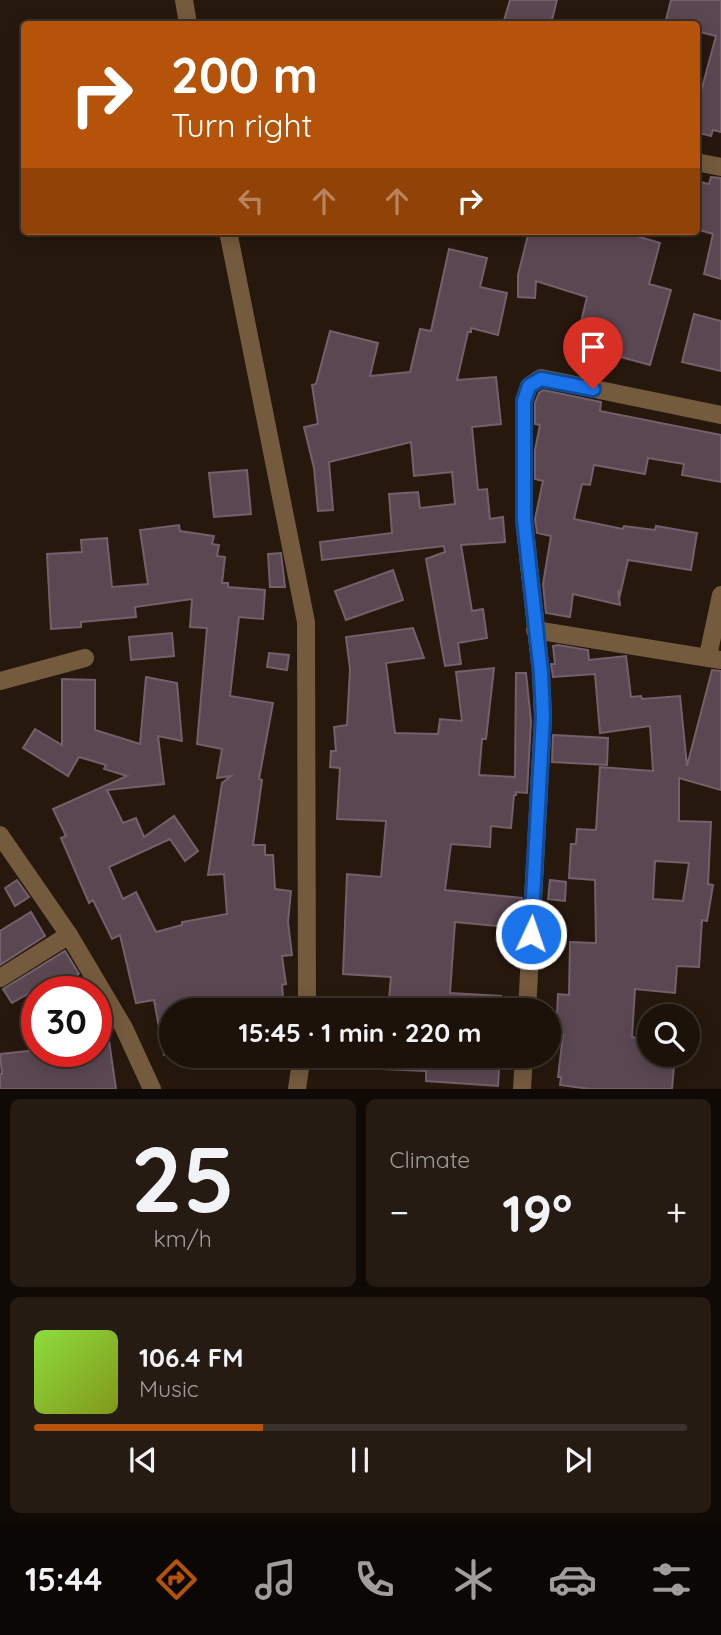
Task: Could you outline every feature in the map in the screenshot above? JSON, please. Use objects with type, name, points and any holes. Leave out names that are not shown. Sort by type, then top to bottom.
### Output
[{"type":"street","points":[[184,0],[188,21]]},
{"type":"street","points":[[700,163],[721,167]]},
{"type":"street","points":[[229,235],[306,622],[307,998]]},
{"type":"street","points":[[528,998],[543,717],[541,673],[524,520],[524,401],[529,386],[541,379],[721,415]]},
{"type":"street","points":[[535,630],[714,658],[721,595]]},
{"type":"street","points":[[0,681],[85,658]]},
{"type":"street","points":[[0,835],[69,935],[124,1028],[152,1089]]},
{"type":"street","points":[[0,978],[69,935]]},
{"type":"street","points":[[297,1089],[300,1068]]},
{"type":"street","points":[[522,1089],[523,1068]]},
{"type":"building","points":[[510,0],[557,0],[552,21],[504,21]]},
{"type":"building","points":[[671,0],[721,0],[721,132],[713,130],[711,136],[700,133],[700,95],[716,36],[700,32],[700,21],[666,21]]},
{"type":"building","points":[[711,177],[721,178],[721,279],[704,274],[713,234],[700,230],[700,182],[709,184]]},
{"type":"building","points":[[528,235],[633,235],[660,243],[649,284],[671,290],[650,365],[599,351],[597,357],[574,351],[587,297],[536,281],[535,298],[518,297],[518,275]]},
{"type":"building","points":[[449,249],[487,258],[480,287],[507,293],[498,335],[471,328],[471,332],[468,332],[457,380],[496,377],[501,424],[472,427],[478,490],[487,489],[490,519],[503,517],[505,542],[461,545],[472,611],[483,609],[487,638],[458,643],[461,664],[445,666],[426,559],[445,552],[444,546],[322,560],[320,542],[392,533],[389,494],[418,492],[420,508],[455,504],[452,472],[414,476],[411,442],[329,462],[333,510],[318,511],[314,468],[304,427],[318,424],[312,385],[316,384],[330,331],[378,343],[370,376],[410,372],[420,329],[431,331]]},
{"type":"building","points":[[694,314],[721,321],[721,371],[682,362]]},
{"type":"building","points":[[543,390],[601,402],[600,411],[721,435],[721,482],[682,475],[684,464],[648,458],[645,474],[594,465],[590,485],[582,484],[574,519],[623,529],[624,526],[655,530],[656,526],[697,533],[691,570],[628,560],[620,595],[618,590],[620,605],[573,594],[570,617],[546,613],[543,584],[551,536],[537,533],[535,519],[543,481],[535,479],[535,450],[540,425],[535,424],[535,403]]},
{"type":"building","points":[[247,470],[251,514],[214,517],[209,473]]},
{"type":"building","points":[[179,525],[180,531],[214,536],[212,544],[219,545],[217,556],[225,557],[222,583],[228,583],[228,587],[265,590],[263,619],[239,617],[230,696],[273,703],[259,779],[262,780],[253,845],[265,845],[265,855],[273,855],[275,889],[291,891],[288,922],[292,955],[282,956],[286,984],[282,985],[283,998],[159,998],[159,1028],[154,1000],[136,1003],[120,935],[112,939],[93,900],[89,903],[61,838],[66,836],[53,809],[127,776],[104,769],[106,765],[79,757],[68,776],[23,748],[35,729],[62,745],[62,679],[95,680],[95,730],[140,744],[146,677],[177,683],[182,741],[158,736],[164,784],[107,790],[123,823],[136,818],[144,837],[174,816],[198,851],[185,861],[170,839],[109,867],[123,899],[136,892],[156,932],[182,925],[182,922],[227,914],[224,874],[208,875],[222,783],[231,776],[217,778],[222,749],[197,744],[207,628],[190,627],[192,599],[135,607],[136,617],[81,622],[81,627],[51,629],[47,554],[82,552],[81,540],[107,538],[112,587],[148,584],[140,530]]},
{"type":"building","points":[[281,553],[285,587],[270,587],[268,554]]},
{"type":"building","points":[[393,570],[403,600],[346,620],[335,591]]},
{"type":"building","points":[[413,628],[424,658],[386,663],[395,733],[438,734],[440,719],[462,721],[456,672],[494,668],[479,775],[515,777],[516,673],[526,673],[531,721],[527,793],[516,792],[514,795],[511,828],[491,826],[490,847],[451,844],[445,890],[522,898],[520,925],[507,923],[507,927],[455,922],[450,993],[501,998],[389,998],[391,977],[343,974],[347,874],[381,877],[386,821],[337,819],[340,768],[330,767],[331,751],[336,751],[334,727],[347,725],[350,669],[346,637]]},
{"type":"building","points":[[172,633],[174,656],[131,660],[129,637]]},
{"type":"building","points":[[558,645],[588,650],[589,660],[626,656],[631,697],[641,696],[642,699],[680,696],[687,766],[712,670],[721,671],[721,790],[679,778],[679,821],[711,822],[708,884],[713,885],[707,921],[702,920],[699,967],[677,966],[675,993],[635,989],[632,1037],[637,1038],[637,1067],[674,1067],[672,1089],[590,1089],[560,1085],[561,1077],[558,1077],[563,1035],[561,998],[558,998],[558,994],[569,995],[570,942],[596,943],[595,880],[569,878],[571,844],[576,844],[577,829],[596,830],[600,767],[653,771],[650,726],[600,733],[595,674],[553,677],[551,664],[555,664],[553,646]],"holes":[[[655,861],[689,863],[683,901],[653,899]]]},
{"type":"building","points":[[269,653],[289,655],[287,670],[267,667]]},
{"type":"building","points":[[553,735],[608,738],[607,765],[552,762]]},
{"type":"building","points":[[17,880],[29,897],[15,906],[5,888]]},
{"type":"building","points":[[550,880],[566,882],[565,901],[548,899]]},
{"type":"building","points":[[31,912],[45,936],[0,965],[0,931]]},
{"type":"building","points":[[65,951],[79,974],[76,976],[24,976]]},
{"type":"building","points":[[21,978],[21,998],[12,1003],[3,989]]},
{"type":"building","points":[[21,1052],[21,1067],[112,1067],[112,1061],[116,1089],[0,1089],[0,1054]]},
{"type":"building","points":[[359,1068],[499,1068],[498,1086],[426,1081],[426,1071]]},
{"type":"route","points":[[531,934],[543,717],[541,673],[524,520],[524,401],[529,386],[541,379],[593,389]]}]
